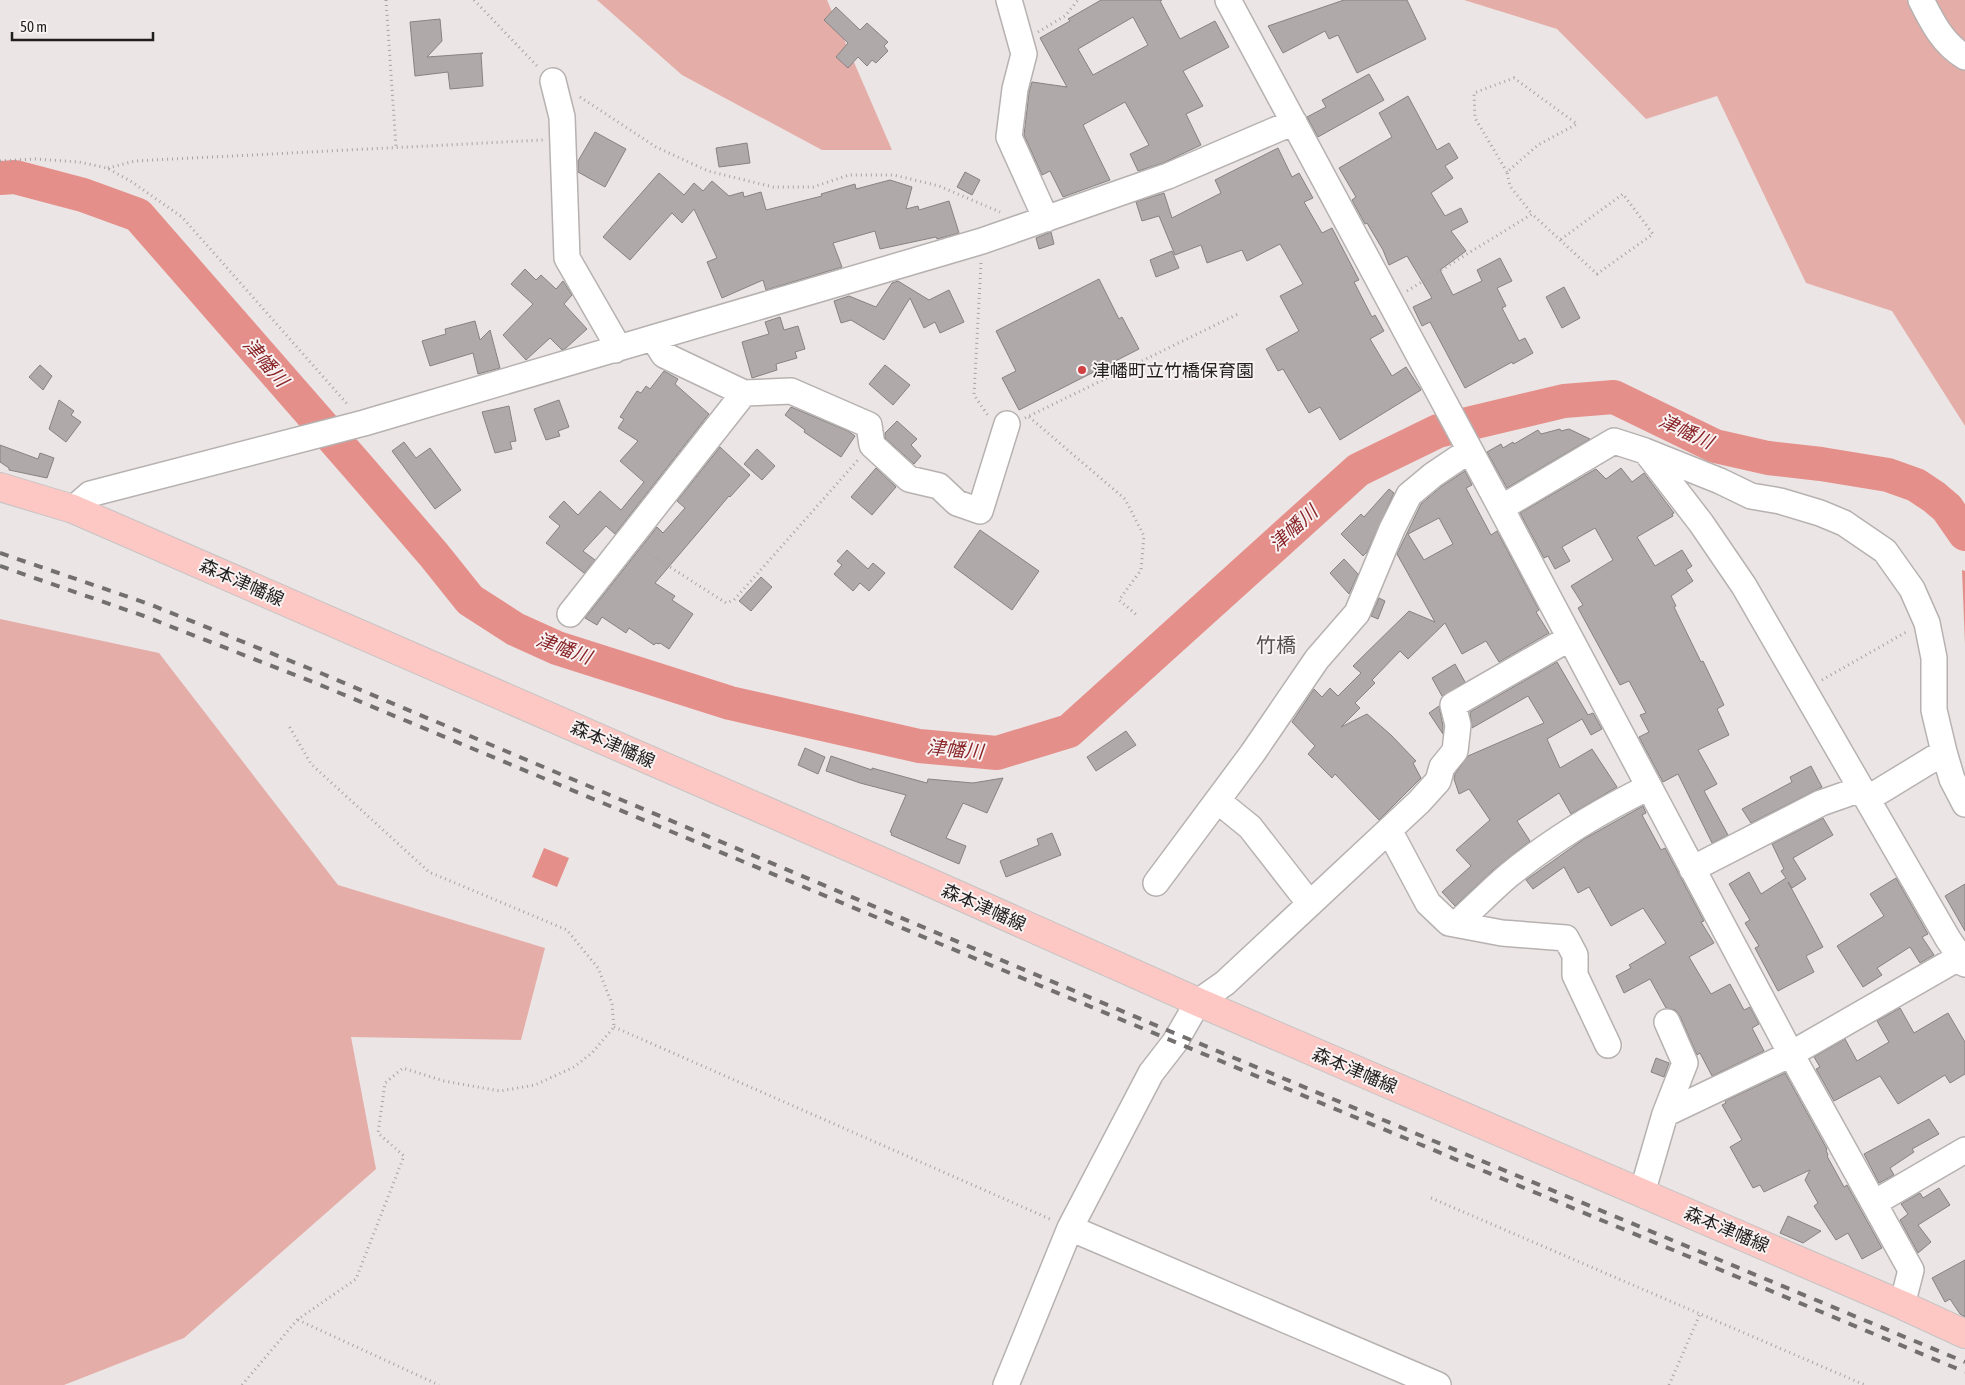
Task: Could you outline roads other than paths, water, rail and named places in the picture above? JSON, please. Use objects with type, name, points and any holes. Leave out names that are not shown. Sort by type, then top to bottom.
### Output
[{"type":"main road","name":"森本津幡線","points":[[0,487],[73,509],[913,875],[1198,1002],[1902,1305],[1965,1334]]},
{"type":"street","points":[[1010,0],[1024,54],[1014,89],[1009,137],[1046,219]]},
{"type":"street","points":[[1228,0],[1445,403],[1791,1054],[1911,1270],[1902,1305]]},
{"type":"street","points":[[1921,0],[1936,28],[1957,52],[1965,57]]},
{"type":"street","points":[[553,82],[562,117],[567,258],[612,338],[615,350]]},
{"type":"street","points":[[73,509],[90,494],[364,423],[982,241],[1168,176],[1294,122]]},
{"type":"street","points":[[653,338],[664,355],[744,393],[791,391],[868,424],[872,444],[909,479],[939,486],[957,503],[980,511],[1018,420]]},
{"type":"street","points":[[570,614],[744,393]]},
{"type":"street","points":[[1501,508],[1614,441],[1645,451],[1751,496],[1820,513],[1844,523],[1885,551],[1912,590],[1926,620],[1934,658],[1934,710],[1952,779],[1965,804]]},
{"type":"street","points":[[1156,883],[1218,801],[1317,659],[1357,613],[1392,529],[1409,495],[1433,475],[1470,450]]},
{"type":"street","points":[[1645,451],[1701,523],[1744,586],[1948,939],[1964,958],[1791,1054],[1665,1114]]},
{"type":"street","points":[[1006,1385],[1070,1228],[1151,1074],[1175,1042],[1198,1002],[1226,983],[1389,830],[1438,781],[1442,766],[1455,751],[1458,725],[1453,705],[1570,638]]},
{"type":"street","points":[[1692,869],[1821,803],[1864,794],[1944,752]]},
{"type":"street","points":[[1456,924],[1510,874],[1546,848],[1592,817],[1649,787]]},
{"type":"street","points":[[1218,801],[1250,827],[1310,904]]},
{"type":"street","points":[[1389,830],[1428,903],[1449,923],[1502,933],[1566,938],[1575,955],[1575,975],[1608,1045]]},
{"type":"street","points":[[1642,1193],[1665,1114],[1685,1063],[1668,1022]]},
{"type":"street","points":[[1874,1203],[1965,1150]]},
{"type":"street","points":[[1070,1228],[1438,1385]]},
{"type":"waterway","name":"津幡川","points":[[0,178],[15,177],[83,195],[138,215],[359,468],[470,600],[515,629],[557,648],[730,703],[919,746],[997,753],[1069,731],[1358,470],[1438,431],[1564,401],[1614,397],[1715,446],[1768,458],[1888,475],[1916,485],[1934,497],[1947,508],[1965,534]]},
{"type":"railway","points":[[0,553],[149,604],[323,674],[1179,1035],[1965,1362]]},
{"type":"railway","points":[[0,566],[144,616],[318,684],[1965,1372]]},
{"type":"place","name":"津幡町立竹橋保育園","points":[[1082,370]]},
{"type":"district","name":"竹橋","points":[[1276,644]]}]
